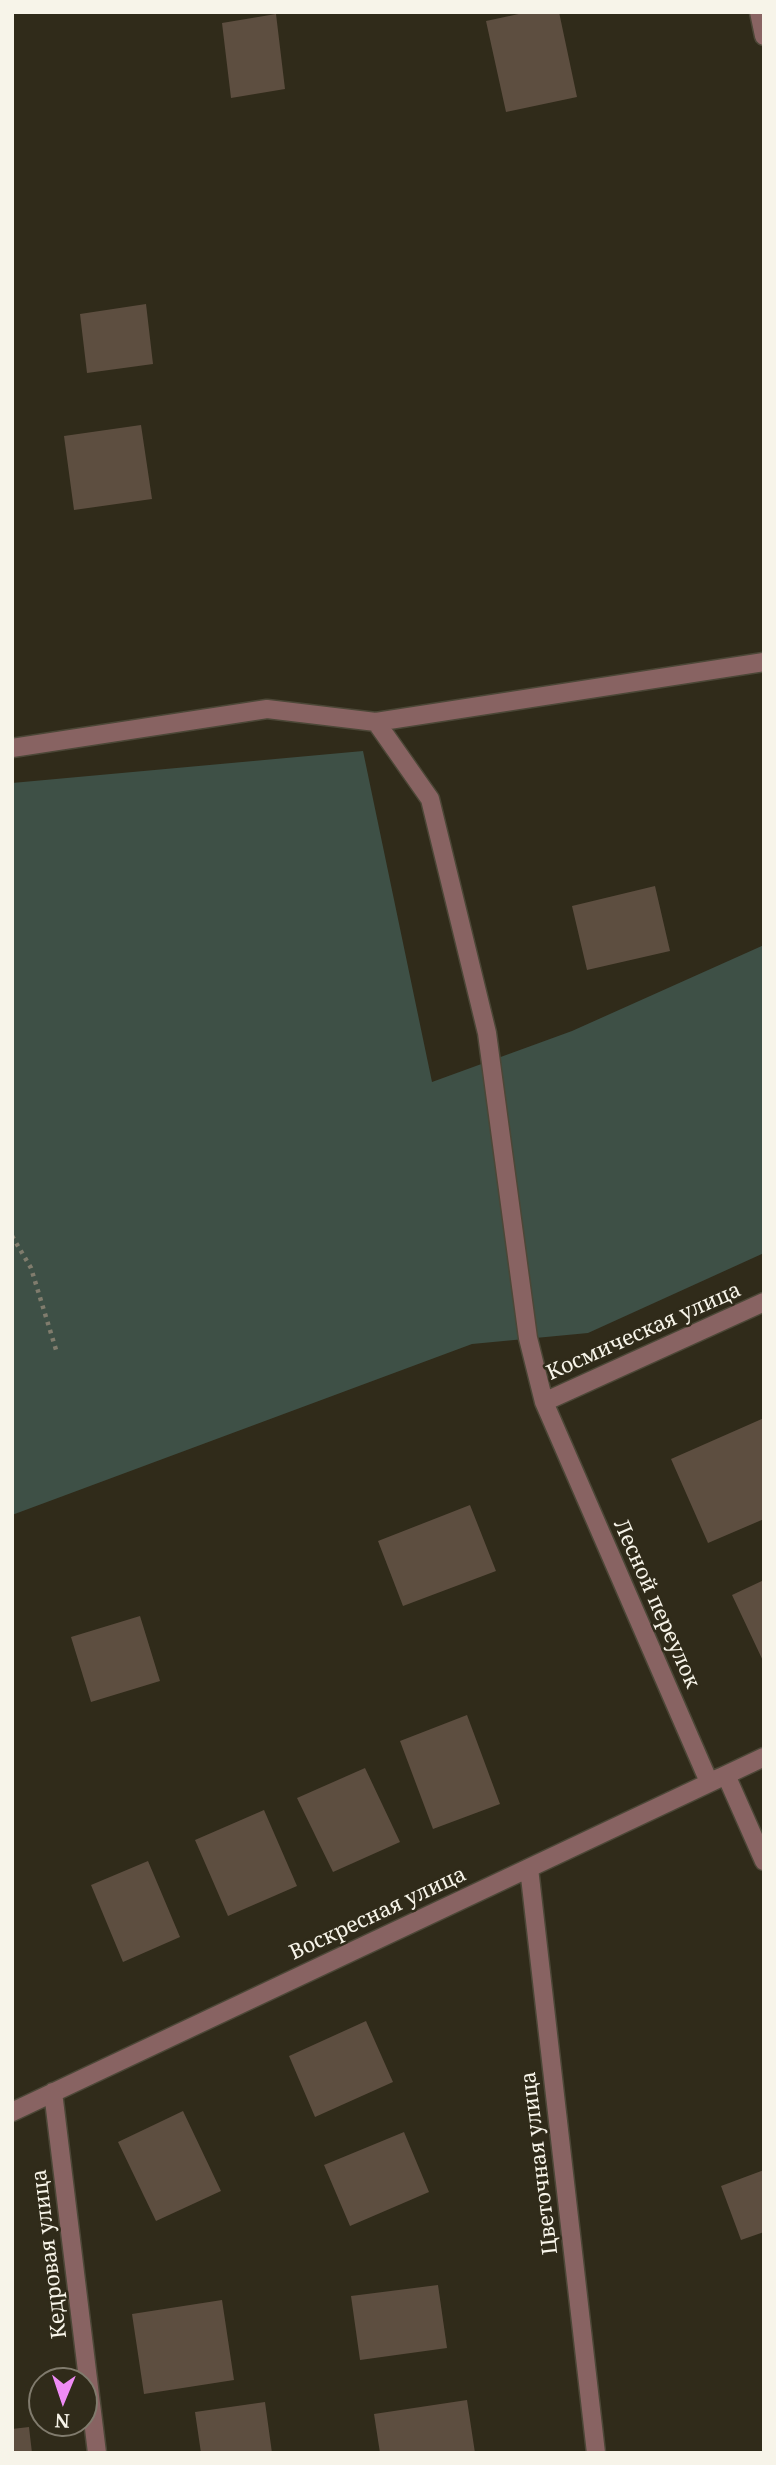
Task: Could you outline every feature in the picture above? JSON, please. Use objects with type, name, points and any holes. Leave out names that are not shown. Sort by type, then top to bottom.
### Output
[{"type":"street","points":[[759,12],[764,36]]},
{"type":"street","points":[[12,748],[267,709],[376,722],[764,662]]},
{"type":"street","name":"Лесной переулок","points":[[376,722],[430,799],[486,1033],[528,1338],[544,1402],[718,1778],[764,1861]]},
{"type":"street","name":"Космическая улица","points":[[544,1402],[764,1302]]},
{"type":"street","name":"Воскресная улица","points":[[12,2112],[764,1757]]},
{"type":"street","name":"Цветочная улица","points":[[529,1868],[596,2453]]},
{"type":"street","name":"Кедровая улица","points":[[53,2092],[97,2453]]},
{"type":"path","points":[[12,1236],[31,1268],[57,1353]]},
{"type":"green space","points":[[363,751],[432,1082],[572,1031],[764,945],[764,1253],[588,1333],[472,1344],[12,1515],[12,783]]},
{"type":"building","points":[[528,12],[559,12],[577,97],[506,112],[486,21]]},
{"type":"building","points":[[276,14],[285,89],[231,98],[222,23]]},
{"type":"building","points":[[146,304],[153,364],[87,373],[80,314]]},
{"type":"building","points":[[141,425],[152,499],[74,510],[64,436]]},
{"type":"building","points":[[655,886],[670,951],[587,970],[572,906]]},
{"type":"building","points":[[764,1418],[764,1519],[708,1543],[671,1459]]},
{"type":"building","points":[[470,1505],[496,1571],[403,1606],[378,1541]]},
{"type":"building","points":[[764,1580],[764,1663],[732,1595]]},
{"type":"building","points":[[140,1616],[160,1681],[91,1702],[71,1637]]},
{"type":"building","points":[[467,1715],[500,1804],[433,1829],[400,1741]]},
{"type":"building","points":[[365,1768],[400,1842],[333,1872],[297,1798]]},
{"type":"building","points":[[264,1810],[297,1886],[228,1916],[195,1840]]},
{"type":"building","points":[[148,1861],[180,1937],[123,1962],[91,1885]]},
{"type":"building","points":[[366,2021],[393,2082],[315,2117],[289,2056]]},
{"type":"building","points":[[183,2111],[221,2191],[156,2221],[118,2142]]},
{"type":"building","points":[[404,2132],[429,2192],[350,2226],[324,2165]]},
{"type":"building","points":[[764,2170],[764,2232],[741,2240],[721,2186]]},
{"type":"building","points":[[438,2285],[447,2348],[360,2360],[351,2296]]},
{"type":"building","points":[[222,2300],[234,2380],[144,2394],[132,2314]]},
{"type":"building","points":[[467,2400],[475,2453],[380,2453],[374,2414]]},
{"type":"building","points":[[265,2402],[272,2453],[201,2453],[195,2412]]},
{"type":"building","points":[[28,2427],[32,2453],[12,2453],[12,2429]]}]
